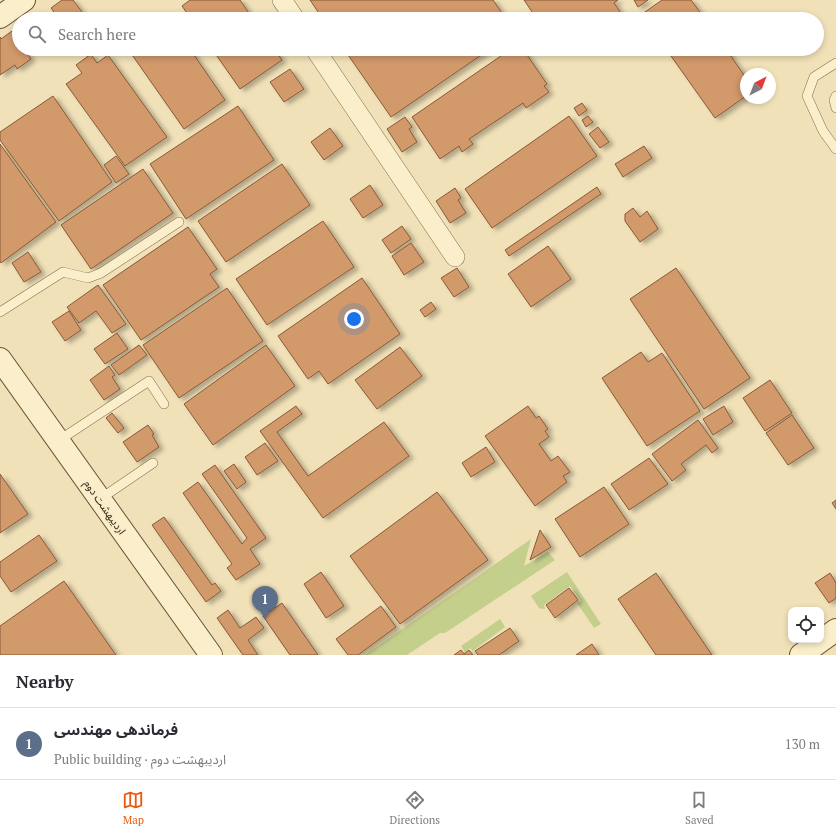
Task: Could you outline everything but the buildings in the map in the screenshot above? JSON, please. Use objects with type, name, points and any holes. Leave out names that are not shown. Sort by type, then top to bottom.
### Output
[{"type":"street","points":[[0,16],[24,0]]},
{"type":"street","points":[[282,0],[290,12]]},
{"type":"street","points":[[320,56],[455,257]]},
{"type":"street","name":"اردیبهشت دوم","points":[[0,358],[211,655]]},
{"type":"street","points":[[800,655],[836,630]]},
{"type":"lane","points":[[836,62],[814,77],[807,96],[823,130],[836,149]]},
{"type":"lane","points":[[836,96],[834,100],[836,108]]},
{"type":"lane","points":[[0,312],[63,272],[88,278],[101,273],[179,222]]},
{"type":"lane","points":[[58,441],[149,380],[164,404]]},
{"type":"lane","points":[[100,499],[153,462]]},
{"type":"green space","points":[[531,539],[524,566],[548,552],[555,560],[445,633],[440,633],[407,655],[365,655]]},
{"type":"green space","points":[[567,572],[601,624],[594,628],[577,603],[581,601],[570,586],[544,605],[545,609],[539,608],[531,596]]},
{"type":"green space","points":[[500,619],[505,627],[473,651],[470,648],[465,652],[461,646]]},
{"type":"place","name":"فرماندهی مهندسی","points":[[265,619]]}]
